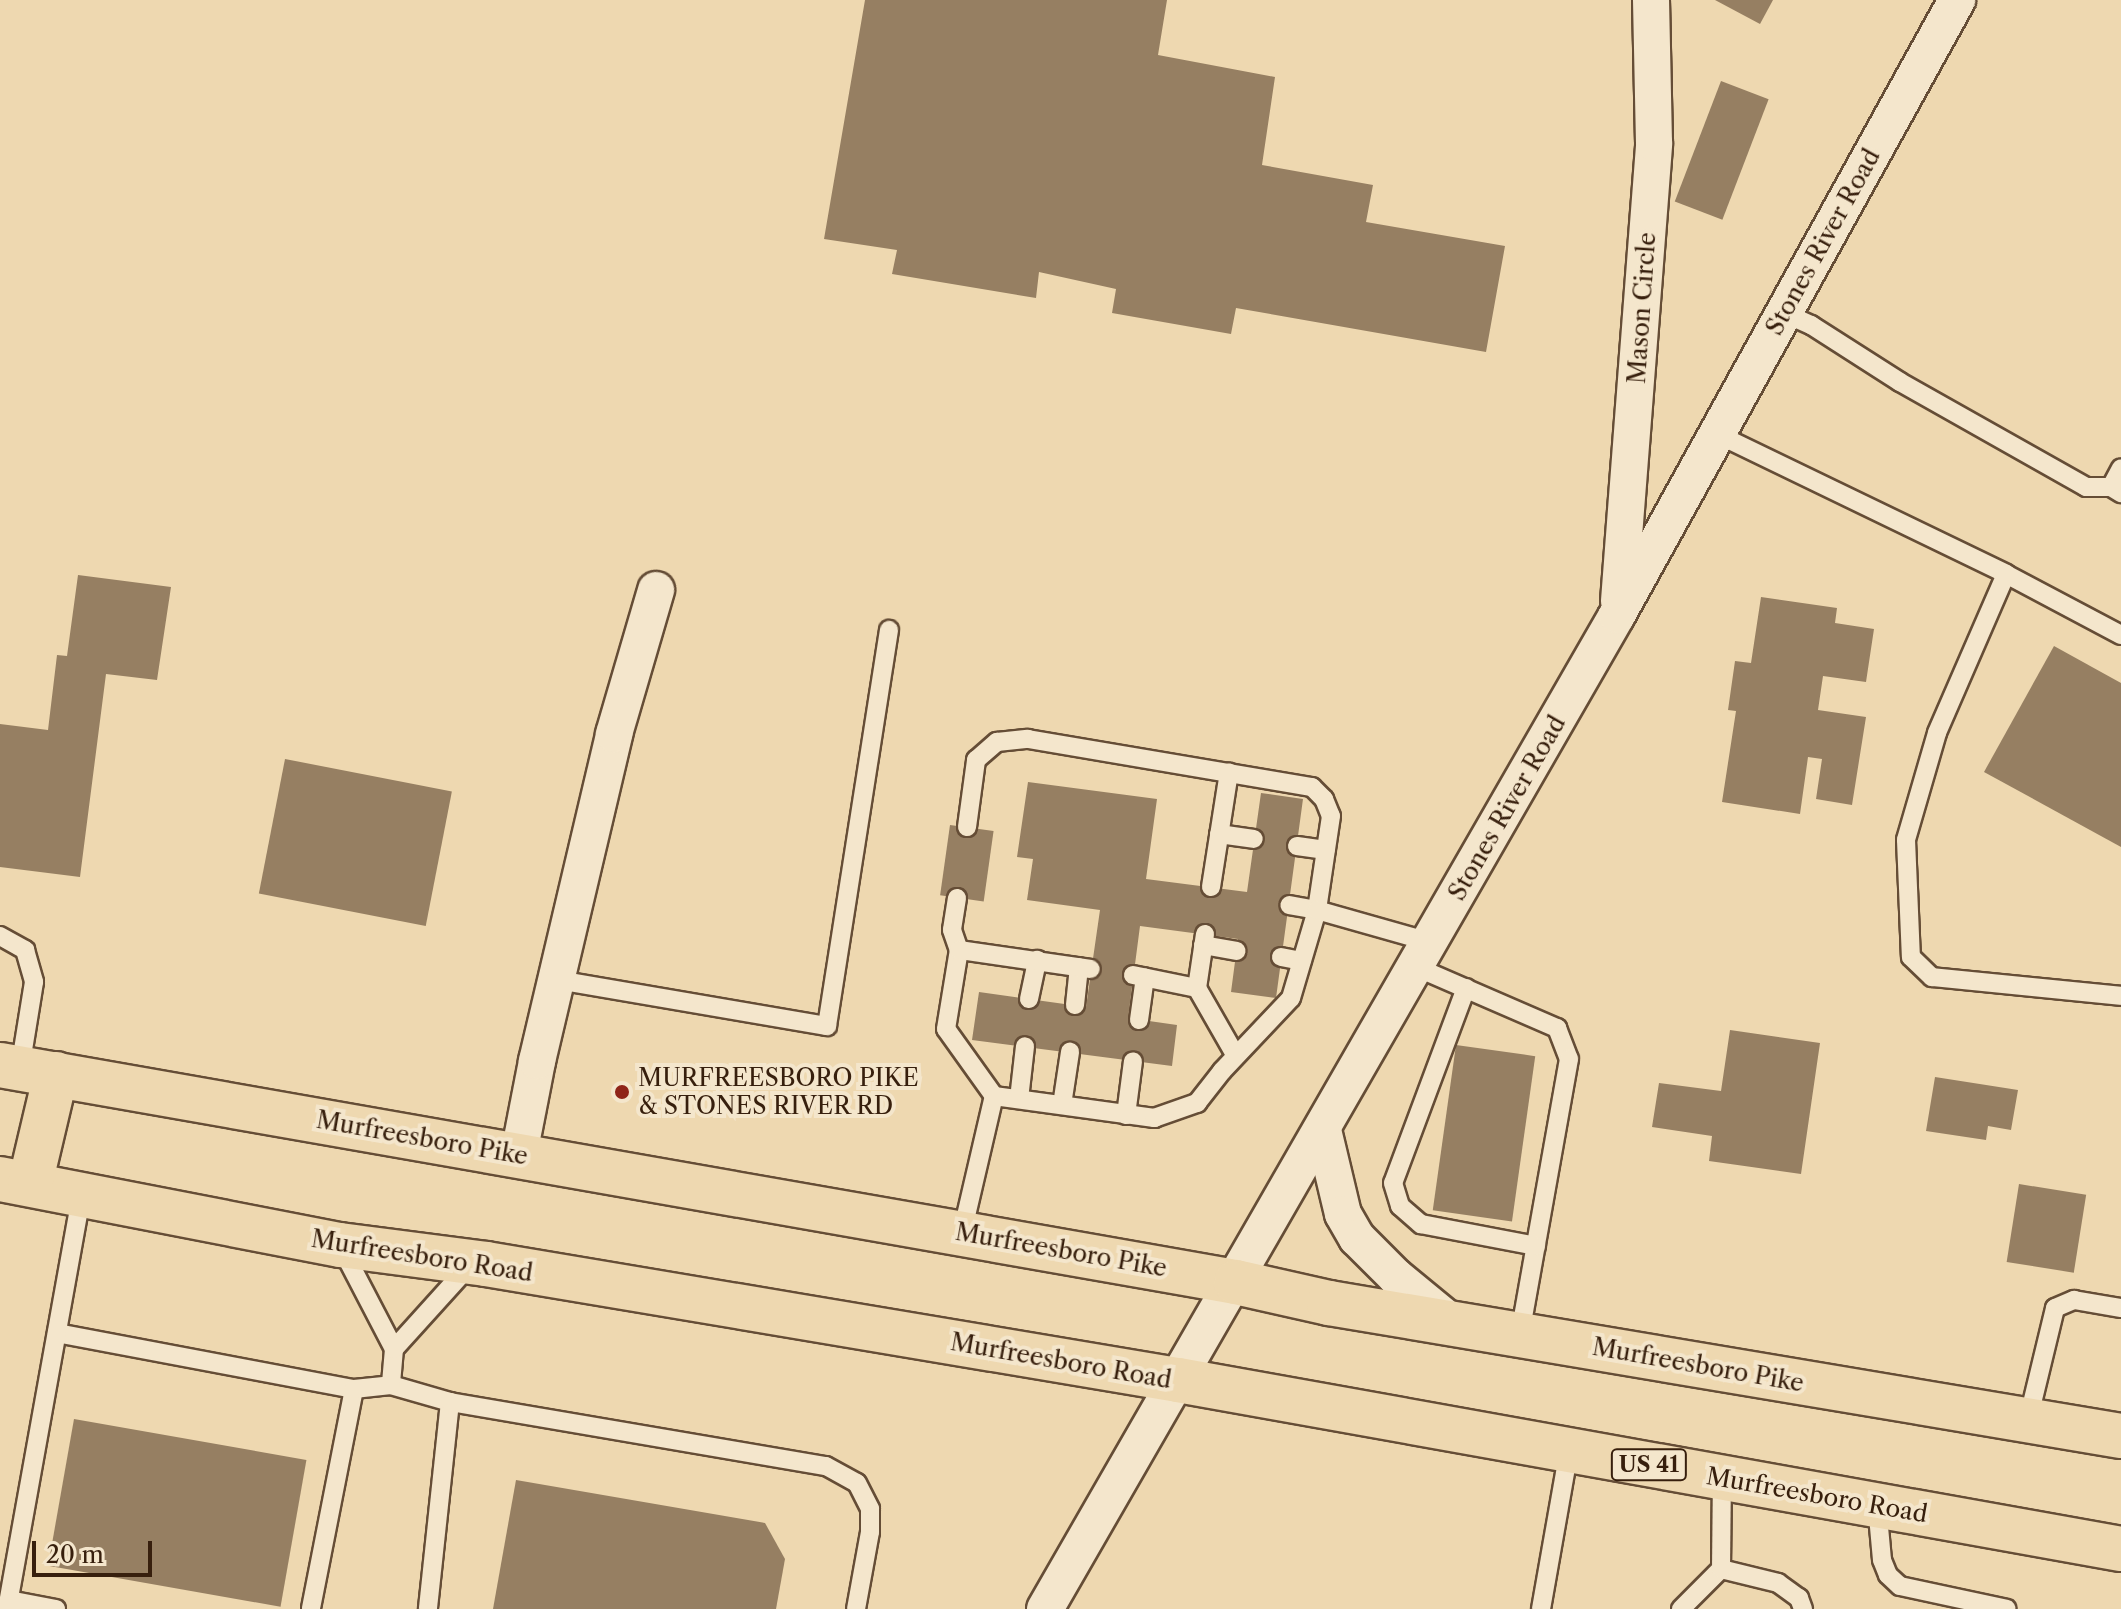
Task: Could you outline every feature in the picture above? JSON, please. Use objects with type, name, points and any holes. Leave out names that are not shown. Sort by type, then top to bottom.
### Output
[{"type":"main road","name":"Murfreesboro Pike","points":[[25,1069],[1236,1282],[1329,1303],[2121,1436]]},
{"type":"main road","points":[[15,1182],[25,1069]]},
{"type":"main road","name":"Murfreesboro Road","points":[[15,1182],[340,1245],[472,1263],[1178,1380],[2121,1549]]},
{"type":"street","name":"Mason Circle","points":[[1617,615],[1654,143],[1651,0]]},
{"type":"street","name":"Stones River Road","points":[[1045,1609],[1236,1282],[1617,615],[1957,0]]},
{"type":"street","points":[[519,1154],[614,734],[656,590]]},
{"type":"street","points":[[1323,1130],[1343,1214],[1357,1238],[1396,1277],[1452,1323]]},
{"type":"lane","points":[[1784,313],[1811,325],[1900,382],[2086,487],[2116,490],[2121,468]]},
{"type":"lane","points":[[1717,434],[2006,574],[2121,635]]},
{"type":"lane","points":[[2006,574],[1937,733],[1906,840],[1911,957],[1932,977],[2121,996]]},
{"type":"lane","points":[[557,980],[827,1026],[889,630]]},
{"type":"lane","points":[[957,898],[952,930],[959,950],[946,1029],[994,1096],[1154,1118],[1197,1103],[1291,998],[1317,910],[1331,816],[1324,799],[1312,787],[1028,739],[997,742],[976,760],[967,827]]},
{"type":"lane","points":[[1211,887],[1229,772]]},
{"type":"lane","points":[[1219,834],[1254,839]]},
{"type":"lane","points":[[1297,846],[1326,850]]},
{"type":"lane","points":[[1289,905],[1317,910],[1423,955],[1466,988],[1557,1028],[1569,1059],[1520,1335]]},
{"type":"lane","points":[[0,936],[25,950],[34,982],[25,1069]]},
{"type":"lane","points":[[1236,951],[1204,940],[1197,988],[1236,1056]]},
{"type":"lane","points":[[959,950],[1085,968],[1075,1005]]},
{"type":"lane","points":[[1281,957],[1302,961]]},
{"type":"lane","points":[[1029,999],[1037,960]]},
{"type":"lane","points":[[1139,1020],[1139,976],[1197,988]]},
{"type":"lane","points":[[1466,988],[1393,1183],[1400,1206],[1421,1224],[1536,1246]]},
{"type":"lane","points":[[1019,1099],[1025,1046]]},
{"type":"lane","points":[[1062,1105],[1070,1052]]},
{"type":"lane","points":[[1126,1115],[1133,1061]]},
{"type":"lane","points":[[962,1233],[994,1096]]},
{"type":"lane","points":[[56,1609],[8,1605],[82,1193]]},
{"type":"lane","points":[[340,1245],[394,1349],[391,1385]]},
{"type":"lane","points":[[394,1349],[472,1263]]},
{"type":"lane","points":[[2028,1420],[2055,1308],[2074,1300],[2121,1308]]},
{"type":"lane","points":[[57,1333],[354,1389],[391,1385],[450,1402],[826,1466],[857,1483],[870,1509],[870,1532],[856,1609]]},
{"type":"lane","points":[[311,1609],[354,1389]]},
{"type":"lane","points":[[428,1609],[450,1402]]},
{"type":"lane","points":[[1541,1602],[1569,1450]]},
{"type":"lane","points":[[1681,1609],[1721,1569],[1722,1478]]},
{"type":"lane","points":[[1877,1505],[1882,1560],[1888,1575],[1900,1586],[2007,1609]]},
{"type":"lane","points":[[1721,1569],[1778,1583],[1799,1598],[1803,1609]]},
{"type":"building","points":[[865,0],[1167,0],[1158,55],[1275,77],[1262,165],[1373,185],[1366,222],[1505,246],[1486,352],[1236,308],[1231,334],[1112,313],[1116,289],[1039,272],[1036,298],[892,274],[897,250],[824,239]]},
{"type":"building","points":[[1715,0],[1773,0],[1760,24]]},
{"type":"building","points":[[1721,81],[1769,99],[1722,220],[1675,201]]},
{"type":"building","points":[[78,575],[171,587],[157,680],[106,674],[80,877],[0,867],[0,724],[48,730],[57,655],[67,656]]},
{"type":"building","points":[[1761,597],[1837,608],[1835,623],[1874,629],[1866,682],[1823,676],[1818,710],[1866,717],[1852,805],[1816,799],[1822,759],[1808,757],[1800,814],[1722,802],[1736,711],[1728,710],[1735,661],[1751,663]]},
{"type":"building","points":[[2054,646],[2121,683],[2121,847],[1984,772]]},
{"type":"building","points":[[285,759],[452,791],[426,926],[259,893]]},
{"type":"building","points":[[1028,782],[1157,799],[1146,879],[1247,892],[1261,793],[1303,799],[1276,998],[1231,992],[1238,939],[1140,926],[1128,1018],[1177,1025],[1172,1066],[972,1040],[979,992],[1086,1007],[1100,910],[1027,900],[1033,859],[1017,857]]},
{"type":"building","points":[[950,825],[994,831],[984,901],[940,895]]},
{"type":"building","points":[[1730,1030],[1820,1043],[1801,1174],[1709,1161],[1712,1136],[1652,1127],[1659,1083],[1721,1091]]},
{"type":"building","points":[[1456,1045],[1535,1056],[1512,1222],[1433,1210]]},
{"type":"building","points":[[1935,1077],[2018,1090],[2011,1130],[1988,1126],[1986,1140],[1926,1131]]},
{"type":"building","points":[[2019,1184],[2086,1195],[2074,1273],[2007,1262]]},
{"type":"building","points":[[74,1419],[306,1460],[281,1607],[48,1566]]},
{"type":"building","points":[[516,1480],[765,1523],[785,1559],[776,1609],[493,1609]]},
{"type":"place","name":"MURFREESBORO PIKE & STONES RIVER RD","points":[[622,1092]]}]
